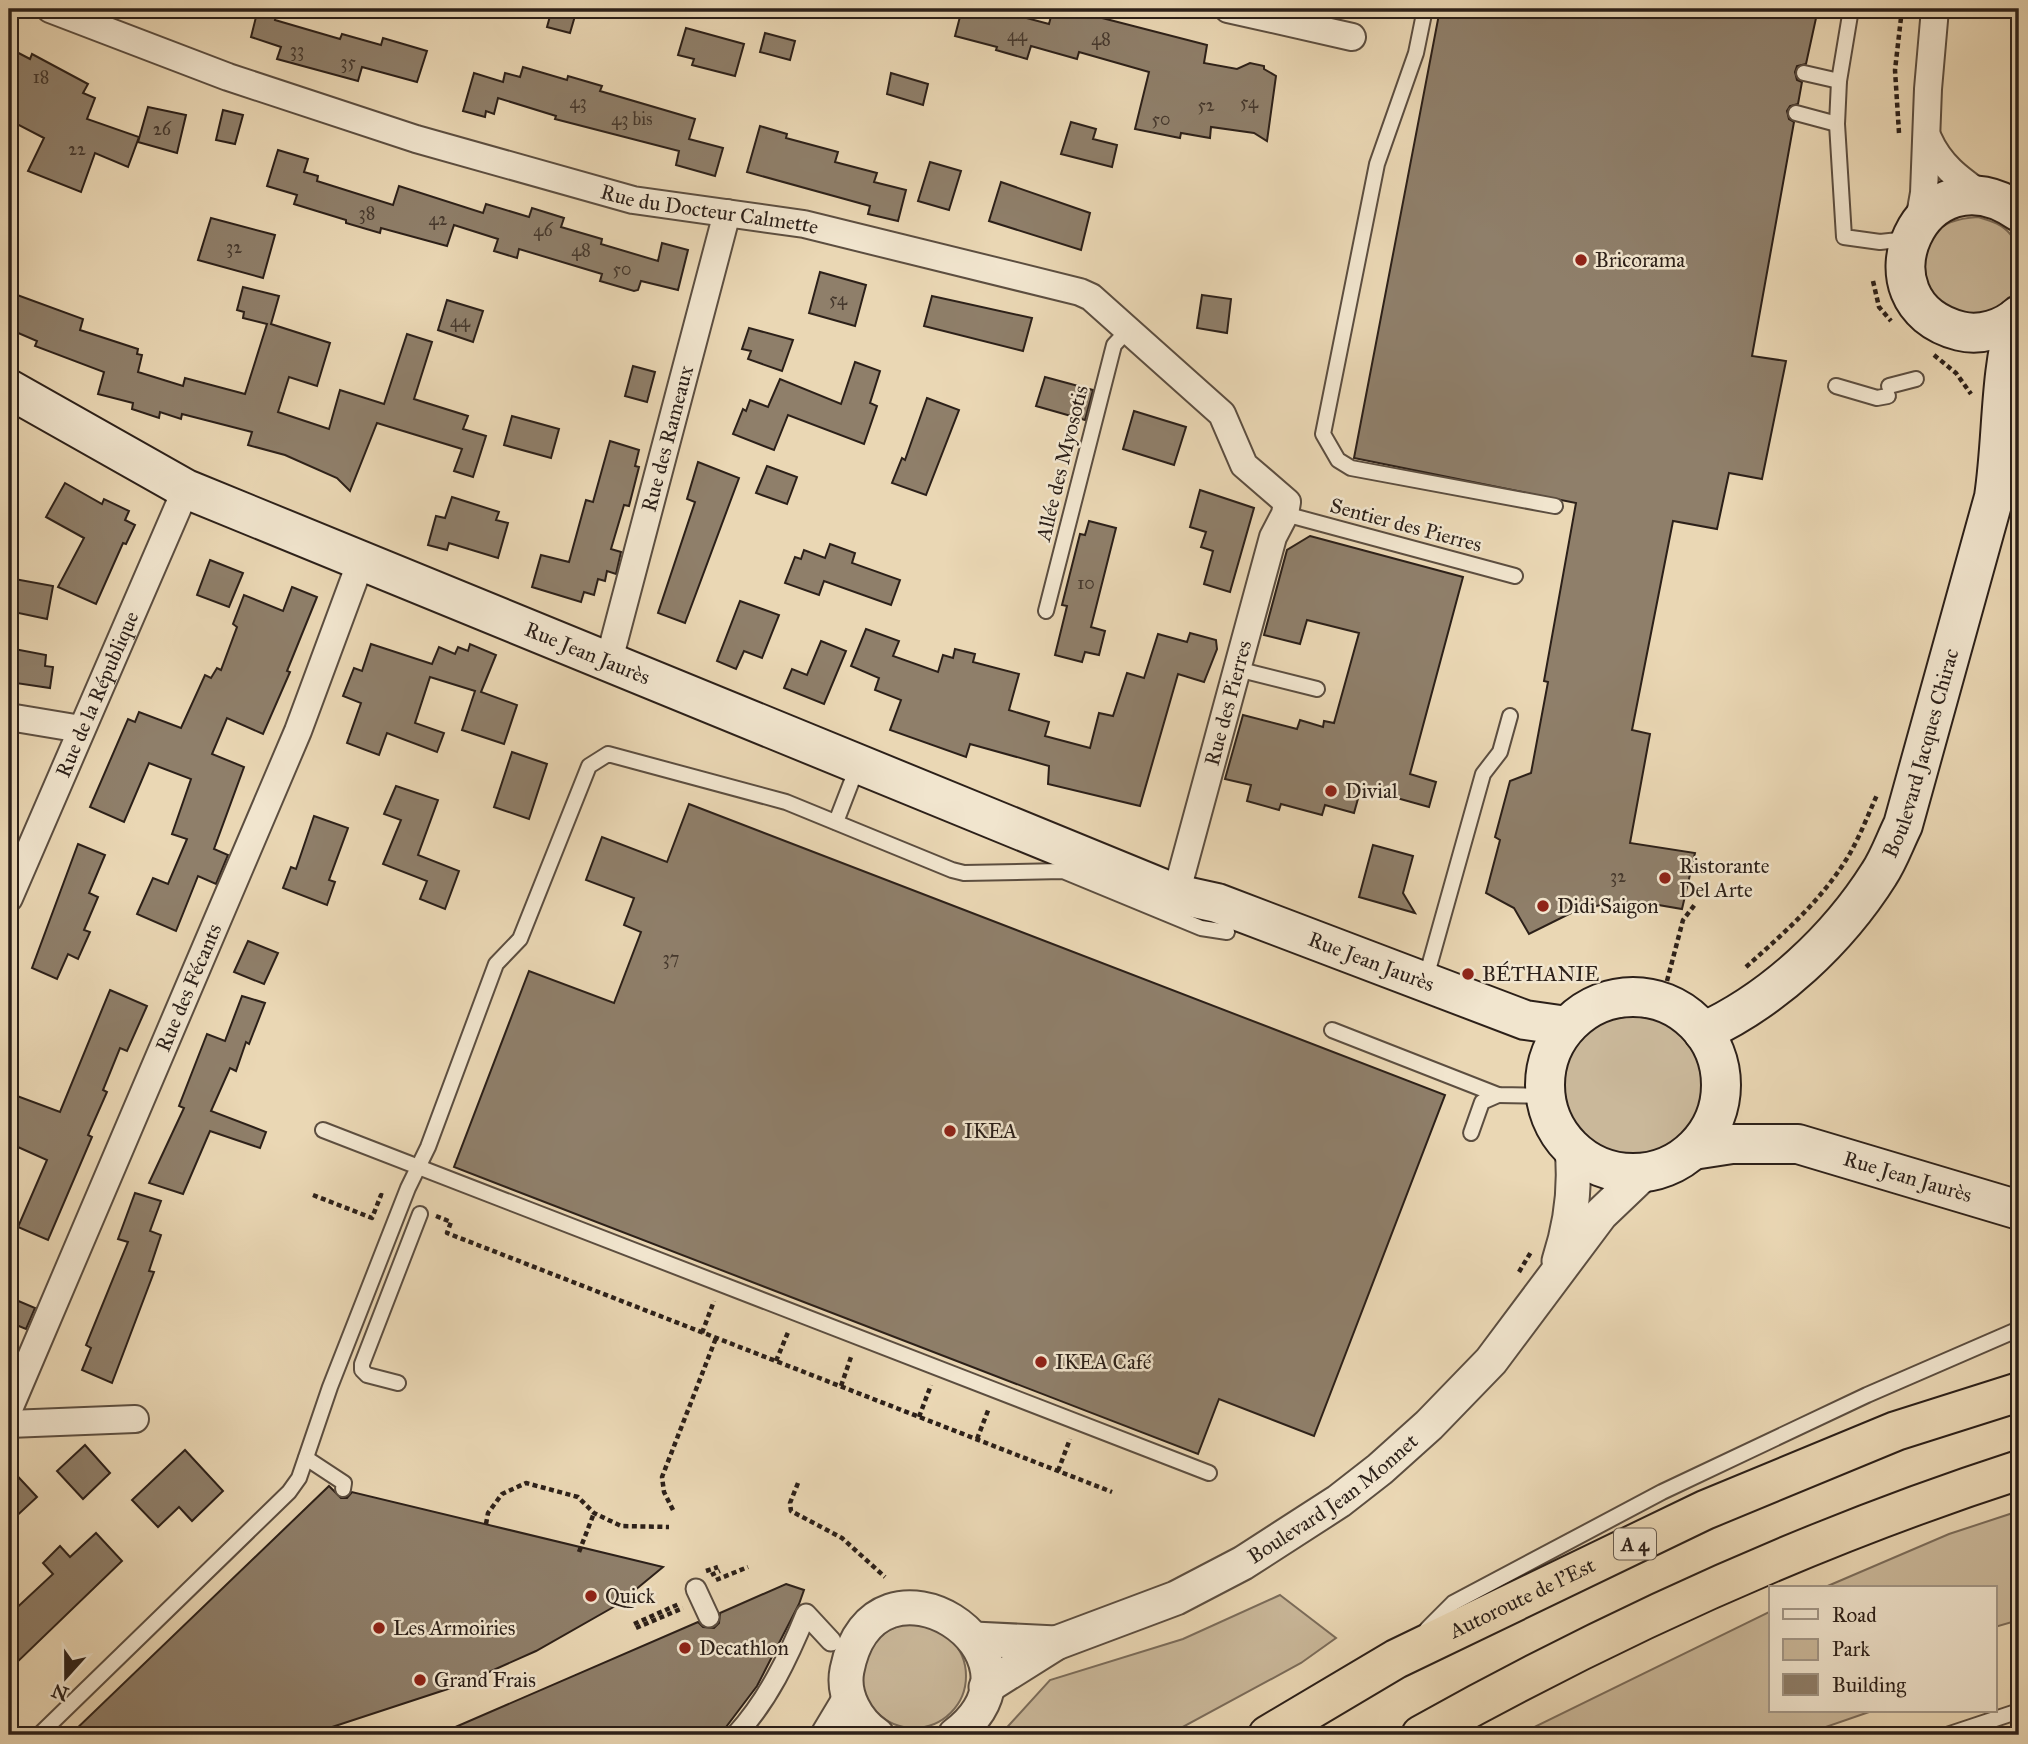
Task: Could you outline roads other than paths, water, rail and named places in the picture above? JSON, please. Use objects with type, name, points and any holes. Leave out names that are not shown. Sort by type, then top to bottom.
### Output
[{"type":"highway","name":"Autoroute de l’Est","points":[[1268,1735],[1396,1659],[1705,1510],[1896,1431],[2019,1392]]},
{"type":"highway","points":[[1421,1735],[1492,1696],[1721,1584],[1923,1501],[2019,1470]]},
{"type":"main road","points":[[1914,230],[1942,202],[1962,196],[2005,200]]},
{"type":"main road","name":"Boulevard Jacques Chirac","points":[[1703,1032],[1730,1020],[1810,957],[1879,874],[1903,825],[1994,497],[2001,447],[1987,397],[1985,363],[1972,346],[1940,340],[1909,287],[1905,259],[1914,230]]},
{"type":"main road","name":"Boulevard Jacques Chirac","points":[[1940,340],[1984,332],[2018,316]]},
{"type":"main road","name":"Boulevard Jacques Chirac","points":[[1987,397],[2018,316]]},
{"type":"main road","name":"Rue Jean Jaurès","points":[[9,389],[186,489],[608,664],[1176,894],[1217,903],[1525,1020],[1567,1026]]},
{"type":"main road","name":"Rue Jean Jaurès","points":[[1176,894],[1227,932],[1517,1043],[1546,1080]]},
{"type":"main road","name":"Rue Jean Jaurès","points":[[1636,997],[1681,1011],[1703,1032],[1718,1061],[1721,1090],[1712,1126],[1693,1150],[1666,1167],[1644,1173],[1605,1169],[1572,1150],[1551,1119],[1546,1080],[1567,1026],[1578,1015],[1606,1001],[1636,997]]},
{"type":"main road","name":"Rue Jean Jaurès","points":[[1721,1090],[1738,1106],[1798,1144],[2019,1210]]},
{"type":"main road","name":"Rue Jean Jaurès","points":[[1693,1150],[1732,1144],[1798,1144]]},
{"type":"street","name":"Rue du Docteur Calmette","points":[[50,9],[228,77],[416,139],[633,200],[804,224],[1080,292],[1091,297],[1222,414],[1238,457],[1244,466],[1280,493],[1287,502],[1285,514]]},
{"type":"street","points":[[1228,9],[1352,37]]},
{"type":"street","points":[[1914,230],[1928,138],[1928,89],[1935,9]]},
{"type":"street","points":[[1928,138],[1936,156],[1949,171],[2005,200]]},
{"type":"street","name":"Rue des Rameaux","points":[[608,664],[727,213]]},
{"type":"street","name":"Rue de la République","points":[[9,898],[186,489]]},
{"type":"street","name":"Rue des Pierres","points":[[1176,894],[1273,537],[1285,514]]},
{"type":"street","name":"Rue des Fécants","points":[[9,1409],[298,731],[360,561]]},
{"type":"street","points":[[9,717],[81,729]]},
{"type":"street","name":"Boulevard Jean Monnet","points":[[1554,1277],[1570,1227],[1573,1201],[1572,1150]]},
{"type":"street","name":"Boulevard Jean Monnet","points":[[986,1687],[1056,1643],[1176,1598],[1243,1563],[1339,1501],[1380,1469],[1491,1361],[1601,1214],[1644,1173]]},
{"type":"street","points":[[9,1424],[135,1419]]},
{"type":"street","points":[[877,1735],[858,1717],[849,1700],[846,1676],[850,1653],[863,1632],[877,1619],[894,1611],[916,1608],[939,1612],[959,1622],[975,1639],[982,1654],[986,1687],[980,1708],[967,1726],[955,1735]]},
{"type":"street","points":[[736,1735],[772,1687],[789,1656],[806,1614],[831,1641]]},
{"type":"street","name":"Boulevard Jean Monnet","points":[[975,1639],[1056,1643]]},
{"type":"street","points":[[828,1735],[849,1700]]},
{"type":"lane","points":[[1425,9],[1416,53],[1377,164],[1323,435],[1338,460],[1351,467],[1555,506]]},
{"type":"lane","points":[[1851,9],[1839,81],[1837,124],[1844,237],[1880,242],[1914,230]]},
{"type":"lane","points":[[1804,73],[1839,81]]},
{"type":"lane","points":[[1796,113],[1837,124]]},
{"type":"lane","name":"Allée des Myosotis","points":[[1046,611],[1114,345],[1128,330]]},
{"type":"lane","points":[[1836,386],[1877,398],[1916,379]]},
{"type":"lane","name":"Sentier des Pierres","points":[[1285,514],[1515,576]]},
{"type":"lane","points":[[1237,669],[1317,689]]},
{"type":"lane","points":[[1424,982],[1483,774],[1500,752],[1510,716]]},
{"type":"lane","points":[[39,1735],[289,1492],[299,1478],[402,1203],[428,1147],[496,964],[520,939],[589,766],[608,754],[786,802],[964,873],[1063,871],[1201,928],[1227,932]]},
{"type":"lane","points":[[836,822],[859,764]]},
{"type":"lane","points":[[1332,1030],[1498,1095]]},
{"type":"lane","points":[[1471,1133],[1482,1102],[1546,1080]]},
{"type":"lane","points":[[323,1130],[1209,1473]]},
{"type":"lane","points":[[398,1383],[368,1375],[362,1364],[420,1214]]},
{"type":"lane","points":[[1396,1659],[1453,1604],[1637,1505],[1867,1395],[2019,1329]]},
{"type":"lane","points":[[306,1458],[344,1483],[343,1489]]},
{"type":"lane","points":[[1947,1735],[2019,1710]]},
{"type":"place","name":"Bricorama","points":[[1581,260]]},
{"type":"place","name":"Divial","points":[[1331,791]]},
{"type":"place","name":"Ristorante Del Arte","points":[[1665,878]]},
{"type":"place","name":"Didi Saigon","points":[[1543,906]]},
{"type":"place","name":"BÉTHANIE","points":[[1468,974]]},
{"type":"place","name":"IKEA","points":[[950,1131]]},
{"type":"place","name":"IKEA Café","points":[[1041,1362]]},
{"type":"place","name":"Quick","points":[[591,1596]]},
{"type":"place","name":"Les Armoiries","points":[[379,1628]]},
{"type":"place","name":"Decathlon","points":[[685,1648]]},
{"type":"place","name":"Grand Frais","points":[[420,1680]]}]
